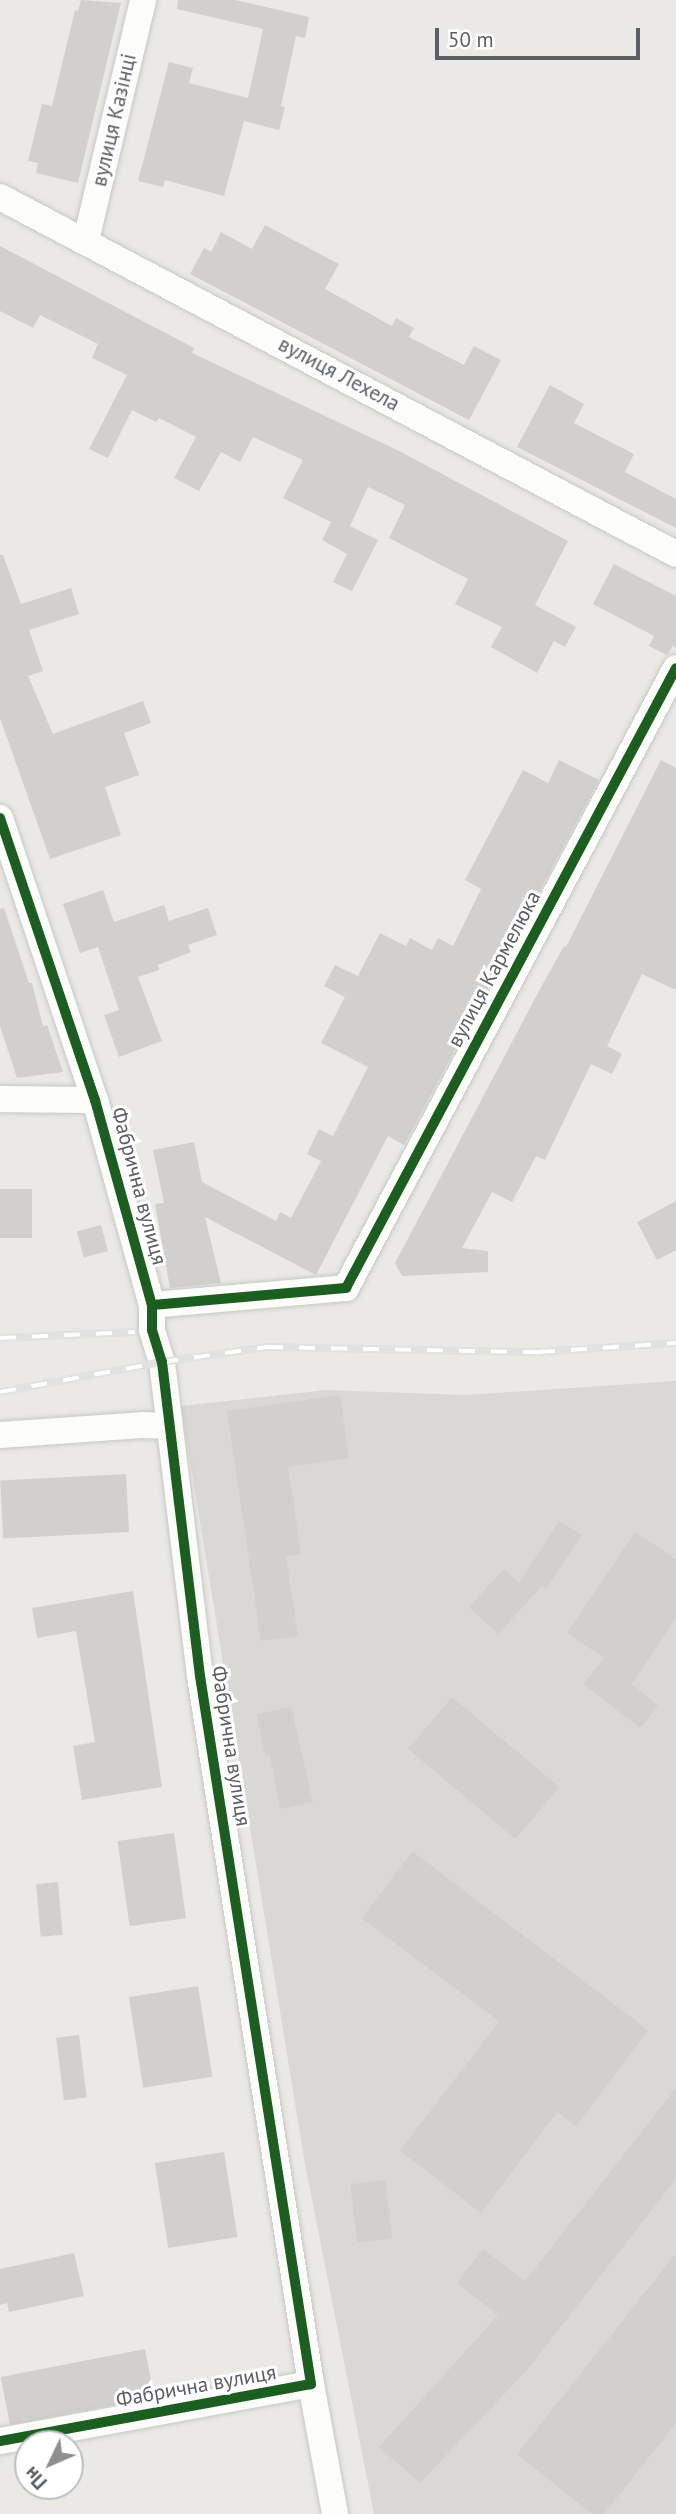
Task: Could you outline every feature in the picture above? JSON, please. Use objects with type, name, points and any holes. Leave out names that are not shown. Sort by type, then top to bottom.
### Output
[{"type":"street","name":"вулиця Казінці","points":[[86,240],[143,0]]},
{"type":"street","name":"вулиця Лехела","points":[[0,197],[86,240],[676,554]]},
{"type":"street","name":"вулиця Кармелюка","points":[[152,1305],[346,1288],[676,668]]},
{"type":"street","name":"Фабрична вулиця","points":[[0,818],[95,1100],[152,1305],[152,1331],[162,1362],[200,1676],[311,2384],[0,2441]]},
{"type":"street","points":[[0,1099],[95,1100]]},
{"type":"street","points":[[0,1435],[142,1425],[168,1426]]},
{"type":"street","points":[[311,2384],[335,2514]]},
{"type":"shaded area","points":[[676,1381],[676,2514],[374,2514],[305,2164],[181,1406],[326,1390],[466,1395]]},
{"type":"building","points":[[81,0],[121,3],[78,183],[36,173],[38,163],[28,161],[42,104],[52,106],[75,10],[78,11]]},
{"type":"building","points":[[178,0],[235,0],[309,17],[305,38],[296,36],[281,106],[285,107],[279,130],[244,121],[224,196],[165,180],[163,187],[138,181],[169,62],[193,68],[189,83],[248,98],[263,29],[177,9]]},
{"type":"building","points":[[265,225],[339,264],[325,289],[392,326],[396,318],[414,328],[409,337],[464,365],[474,346],[501,360],[469,420],[190,274],[204,248],[211,252],[221,232],[252,249]]},
{"type":"building","points":[[0,246],[194,348],[192,353],[399,451],[568,541],[535,605],[576,627],[565,647],[554,641],[537,673],[491,647],[502,627],[455,604],[468,579],[389,538],[405,505],[368,487],[350,526],[378,540],[352,591],[333,582],[347,554],[322,540],[331,522],[283,498],[303,460],[253,437],[240,462],[221,452],[199,491],[174,478],[196,437],[159,418],[156,422],[132,410],[108,458],[89,449],[127,375],[92,358],[98,344],[40,315],[33,328],[0,311]]},
{"type":"building","points":[[550,385],[584,404],[574,423],[634,454],[625,472],[676,499],[676,528],[517,447]]},
{"type":"building","points":[[0,555],[3,555],[21,604],[71,588],[79,614],[29,630],[43,671],[28,676],[53,734],[143,701],[151,723],[124,733],[139,775],[105,787],[121,835],[50,859],[0,718]]},
{"type":"building","points":[[614,564],[676,596],[676,648],[673,646],[667,655],[649,646],[654,636],[593,604]]},
{"type":"building","points":[[559,760],[599,780],[404,1145],[388,1136],[316,1275],[205,1217],[221,1283],[170,1288],[155,1204],[164,1203],[153,1150],[194,1142],[202,1182],[276,1221],[280,1212],[291,1218],[321,1161],[307,1154],[319,1129],[333,1136],[368,1067],[321,1043],[345,997],[324,986],[335,965],[358,976],[380,933],[406,946],[410,938],[432,950],[438,938],[453,946],[481,889],[465,880],[523,770],[548,783]]},
{"type":"building","points":[[661,760],[676,768],[676,990],[642,974],[607,1046],[622,1054],[612,1074],[591,1064],[545,1160],[536,1156],[512,1202],[492,1192],[462,1248],[488,1251],[488,1272],[402,1276],[395,1263],[540,989],[564,946],[566,947]]},
{"type":"building","points":[[103,890],[114,922],[164,905],[169,921],[208,908],[217,935],[188,945],[191,952],[158,965],[159,970],[138,977],[162,1041],[119,1057],[104,1015],[119,1010],[98,947],[80,953],[63,904]]},
{"type":"building","points":[[4,908],[29,983],[32,983],[43,1026],[47,1025],[63,1072],[17,1078],[0,1026],[0,909]]},
{"type":"building","points":[[0,1189],[32,1189],[32,1238],[0,1238]]},
{"type":"building","points":[[676,1201],[676,1250],[657,1260],[637,1222]]},
{"type":"building","points":[[101,1225],[108,1251],[84,1258],[77,1231]]},
{"type":"building","points":[[340,1395],[349,1458],[288,1467],[301,1554],[286,1556],[298,1636],[261,1641],[227,1411]]},
{"type":"building","points":[[126,1474],[129,1532],[3,1539],[0,1481]]},
{"type":"building","points":[[559,1521],[582,1535],[546,1589],[542,1586],[498,1634],[469,1607],[504,1569],[519,1583]]},
{"type":"building","points":[[635,1532],[676,1559],[676,1618],[632,1684],[658,1706],[640,1728],[583,1684],[604,1658],[567,1633]]},
{"type":"building","points":[[133,1591],[162,1787],[82,1800],[73,1746],[95,1742],[76,1631],[37,1638],[32,1608]]},
{"type":"building","points":[[452,1697],[559,1787],[516,1839],[408,1749]]},
{"type":"building","points":[[291,1707],[313,1802],[280,1809],[270,1755],[265,1756],[257,1714]]},
{"type":"building","points":[[174,1833],[186,1918],[130,1926],[118,1841]]},
{"type":"building","points":[[412,1851],[648,2030],[576,2126],[557,2112],[481,2213],[400,2151],[499,2021],[362,1918]]},
{"type":"building","points":[[58,1882],[63,1935],[41,1937],[36,1884]]},
{"type":"building","points":[[198,1986],[212,2077],[143,2088],[129,1997]]},
{"type":"building","points":[[79,2035],[87,2098],[64,2100],[56,2038]]},
{"type":"building","points":[[676,2088],[676,2179],[527,2370],[420,2483],[379,2447],[498,2315],[457,2283],[483,2249],[525,2281]]},
{"type":"building","points":[[224,2152],[237,2237],[168,2248],[155,2163]]},
{"type":"building","points":[[385,2180],[392,2239],[357,2243],[350,2184]]},
{"type":"building","points":[[74,2253],[84,2296],[9,2312],[7,2303],[0,2305],[0,2269]]},
{"type":"building","points":[[676,2253],[676,2423],[604,2514],[592,2514],[517,2454]]},
{"type":"building","points":[[145,2349],[154,2397],[10,2425],[1,2377]]},
{"type":"railway","points":[[0,1338],[135,1332]]},
{"type":"railway","points":[[0,1392],[162,1362],[267,1347],[539,1352],[676,1343]]},
{"type":"cycle path","points":[[152,1305],[346,1288],[676,668]]},
{"type":"cycle path","points":[[0,818],[95,1100],[152,1305],[152,1330],[162,1362],[200,1676],[311,2384],[0,2441]]}]
